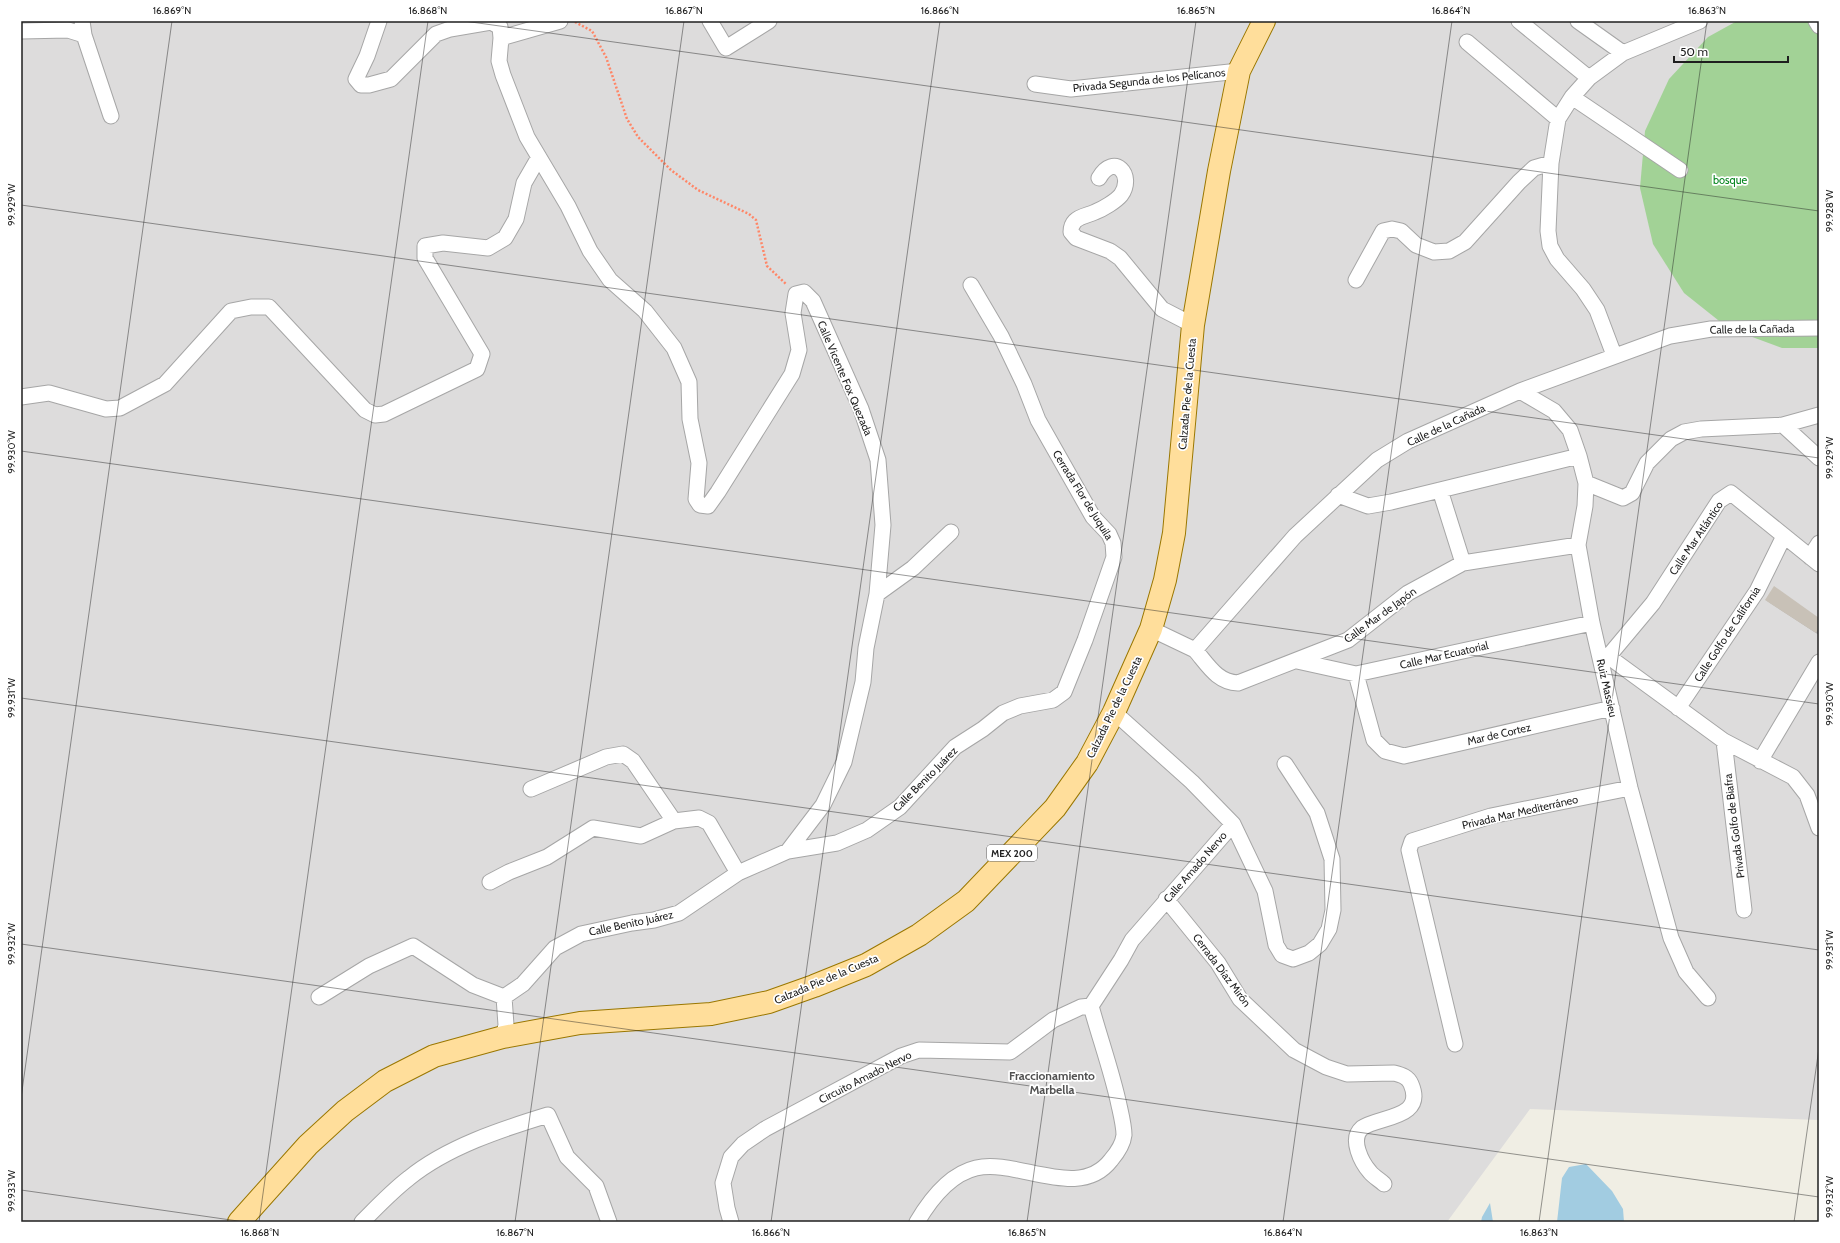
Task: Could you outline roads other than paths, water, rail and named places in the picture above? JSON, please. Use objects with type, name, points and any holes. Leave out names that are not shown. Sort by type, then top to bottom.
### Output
[{"type":"main road","name":"Calzada Pie de la Cuesta","points":[[239,1222],[308,1145],[345,1111],[385,1081],[434,1056],[503,1037],[580,1023],[711,1014],[769,1002],[866,965],[919,935],[966,901],[1055,808],[1087,763],[1114,712],[1151,629],[1165,580],[1174,533],[1193,325],[1219,171],[1239,71],[1264,21]]},
{"type":"street","points":[[21,397],[49,393],[106,409],[120,408],[165,384],[231,311],[251,307],[269,307],[365,410],[375,415],[384,414],[477,369],[482,354],[425,258],[425,246],[443,243],[488,248],[505,238],[516,219],[524,183],[538,157],[524,130],[503,75],[499,61],[500,27],[491,22],[450,29],[436,34],[391,79],[369,85],[361,85],[356,79],[367,56],[379,21]]},
{"type":"street","points":[[500,43],[560,21]]},
{"type":"street","points":[[710,21],[726,48],[769,21]]},
{"type":"street","points":[[1519,21],[1589,78]]},
{"type":"street","points":[[1614,355],[1597,310],[1583,289],[1557,259],[1550,246],[1548,231],[1551,163],[1558,119],[1572,97],[1589,78],[1623,53],[1700,21]]},
{"type":"street","points":[[1816,21],[1819,26]]},
{"type":"street","points":[[1584,23],[1623,53]]},
{"type":"street","points":[[21,30],[68,30],[83,28],[111,116]]},
{"type":"street","points":[[1467,42],[1558,119]]},
{"type":"street","name":"Privada Segunda de los Pelícanos","points":[[1035,84],[1071,89],[1239,71]]},
{"type":"street","points":[[1572,97],[1680,170]]},
{"type":"street","name":"Calle Vicente Fox Quezada","points":[[538,157],[568,206],[590,251],[610,280],[645,311],[674,348],[689,382],[690,419],[699,463],[696,499],[700,506],[708,506],[718,492],[792,374],[799,350],[793,314],[796,294],[804,292],[813,301],[861,409],[878,460],[883,525],[877,594],[866,648],[863,682],[844,762],[822,805],[788,851]]},
{"type":"street","points":[[1356,280],[1377,238],[1383,231],[1392,229],[1401,232],[1416,245],[1434,252],[1449,251],[1465,242],[1519,182],[1534,168],[1551,163]]},
{"type":"street","points":[[1100,178],[1104,170],[1110,166],[1116,166],[1124,171],[1126,176],[1124,187],[1120,195],[1095,213],[1075,221],[1071,226],[1071,232],[1076,238],[1110,251],[1120,258],[1162,309],[1193,325]]},
{"type":"street","name":"Cerrada Flor de Juquila","points":[[971,285],[1000,336],[1024,384],[1038,420],[1093,517],[1109,534],[1113,543],[1114,557],[1086,640],[1064,692]]},
{"type":"street","name":"Calle de la Cañada","points":[[1195,650],[1295,536],[1377,460],[1408,441],[1520,391],[1614,355],[1670,336],[1711,329],[1819,328]]},
{"type":"street","name":"Ruiz Massieu","points":[[1520,391],[1554,411],[1570,430],[1579,456],[1586,483],[1585,506],[1578,544],[1592,623],[1605,660],[1612,708],[1630,788],[1671,938],[1686,972],[1708,998]]},
{"type":"street","points":[[1586,483],[1623,498],[1632,493],[1647,463],[1671,439],[1684,432],[1701,429],[1783,425],[1819,415]]},
{"type":"street","points":[[1783,425],[1819,458]]},
{"type":"street","points":[[1338,495],[1368,506],[1391,502],[1579,456]]},
{"type":"street","points":[[1440,490],[1463,563]]},
{"type":"street","name":"Calle Mar Atlántico","points":[[1605,660],[1653,603],[1719,501],[1731,493],[1815,560]]},
{"type":"street","points":[[877,594],[913,568],[952,532]]},
{"type":"street","name":"Calle Golfo de California","points":[[1678,708],[1757,591],[1784,536]]},
{"type":"street","points":[[1815,560],[1819,543]]},
{"type":"street","name":"Calle Mar de Japón","points":[[1195,650],[1220,678],[1229,682],[1238,683],[1348,640],[1408,593],[1463,563],[1578,544]]},
{"type":"street","name":"Calle Mar Ecuatorial","points":[[1297,660],[1356,674],[1592,623]]},
{"type":"street","points":[[1151,629],[1195,650]]},
{"type":"street","points":[[1605,660],[1678,708],[1724,742],[1793,777],[1807,795],[1819,828]]},
{"type":"street","points":[[1760,761],[1819,662]]},
{"type":"street","name":"Mar de Cortez","points":[[1356,674],[1374,740],[1385,751],[1404,756],[1612,708]]},
{"type":"street","name":"Calle Benito Juárez","points":[[504,998],[523,984],[555,948],[581,934],[654,920],[679,913],[738,873],[788,851],[837,843],[867,830],[900,807],[955,748],[1003,713],[1020,706],[1054,700],[1064,692]]},
{"type":"street","name":"Calle Amado Nervo","points":[[1091,1006],[1121,960],[1132,940],[1166,899],[1233,824],[1192,782],[1114,712]]},
{"type":"street","name":"Privada Golfo de Biafra","points":[[1724,742],[1744,910]]},
{"type":"street","points":[[531,789],[606,757],[623,754],[632,760],[674,822]]},
{"type":"street","points":[[1233,824],[1265,891],[1276,945],[1282,955],[1293,959],[1309,953],[1320,944],[1329,929],[1333,910],[1332,858],[1317,813],[1285,764]]},
{"type":"street","name":"Privada Mar Mediterráneo","points":[[1455,1044],[1409,850],[1412,841],[1491,816],[1630,788]]},
{"type":"street","points":[[490,882],[509,872],[547,857],[593,828],[641,836],[674,822],[699,818],[709,824],[738,873]]},
{"type":"street","name":"Cerrada Díaz Mirón","points":[[1166,899],[1218,963],[1240,999],[1294,1050],[1326,1067],[1347,1074],[1394,1073],[1402,1075],[1409,1080],[1414,1094],[1411,1105],[1405,1112],[1362,1128],[1357,1136],[1357,1150],[1370,1172],[1384,1184]]},
{"type":"street","points":[[319,997],[368,966],[413,946],[473,985],[504,998],[506,1025],[503,1037]]},
{"type":"street","points":[[917,1222],[928,1204],[958,1175],[976,1168],[995,1166],[1040,1176],[1082,1178],[1105,1168],[1118,1150],[1124,1136],[1116,1090],[1091,1006]]},
{"type":"street","name":"Circuito Amado Nervo","points":[[731,1222],[723,1182],[731,1157],[743,1144],[765,1129],[901,1056],[919,1050],[1010,1052],[1053,1020],[1081,1007],[1091,1006]]},
{"type":"street","points":[[362,1222],[410,1177],[437,1159],[501,1129],[548,1115],[567,1157],[596,1186],[609,1222]]},
{"type":"water","points":[[1586,1164],[1612,1191],[1623,1209],[1624,1222],[1557,1222],[1562,1178],[1569,1167]]},
{"type":"water","points":[[1490,1203],[1493,1222],[1481,1222],[1482,1217]]},
{"type":"district","name":"Fraccionamiento Marbella","points":[[1052,1083]]},
{"type":"park label","name":"bosque","points":[[1730,180]]}]
